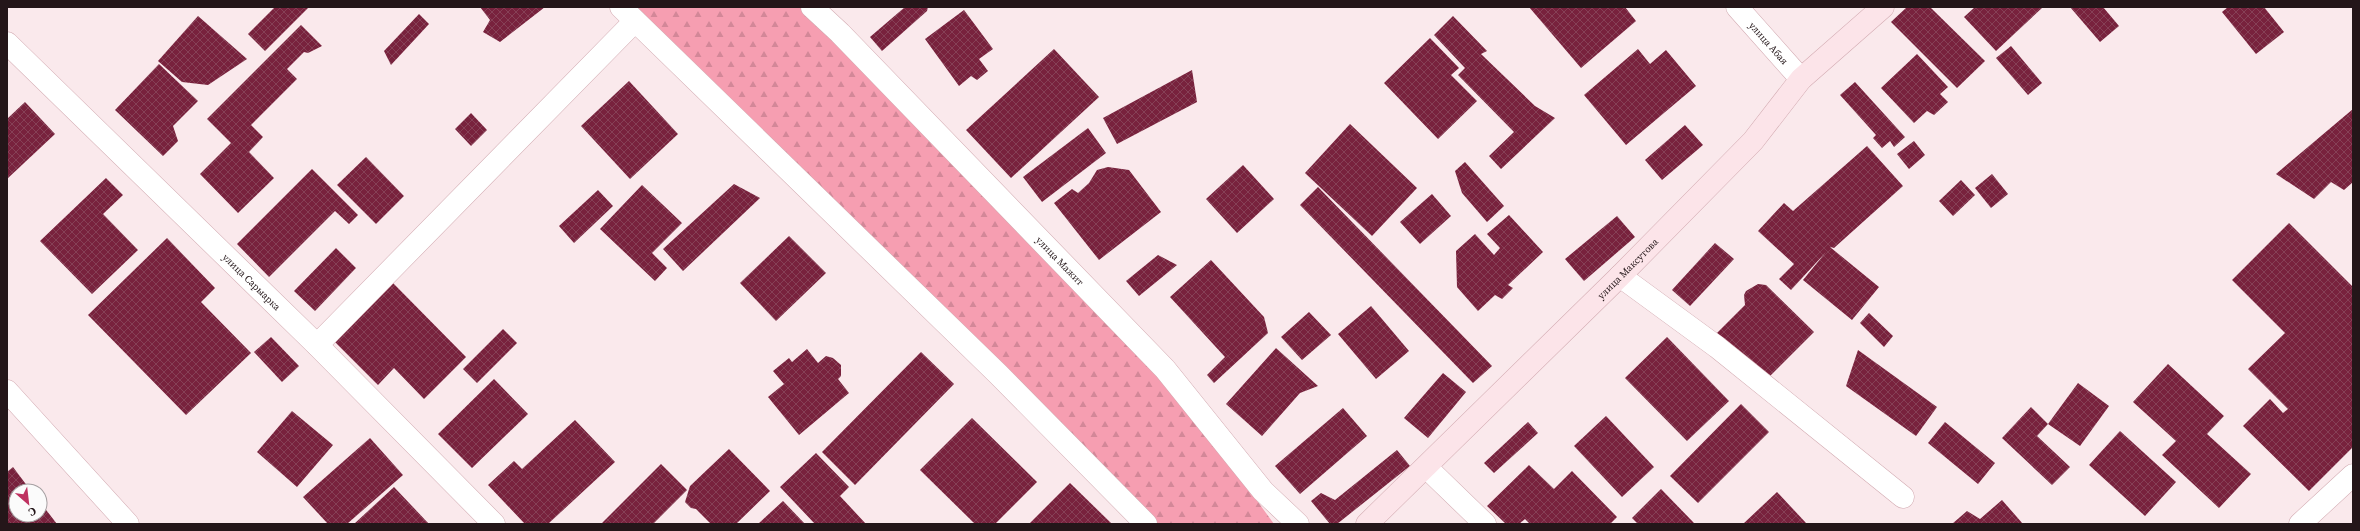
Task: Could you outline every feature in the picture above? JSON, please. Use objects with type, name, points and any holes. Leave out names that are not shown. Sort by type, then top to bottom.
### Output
[{"type":"street","name":"улица Мажит","points":[[812,7],[840,33],[1165,369],[1263,491],[1298,524]]},
{"type":"street","name":"улица Абая","points":[[1737,7],[1801,79]]},
{"type":"street","name":"улица Максутова","points":[[1366,524],[1620,276],[1753,141],[1801,79],[1883,7]]},
{"type":"street","points":[[317,345],[628,14],[992,369],[1146,524]]},
{"type":"street","name":"улица Сарыарка","points":[[7,43],[317,345],[494,524]]},
{"type":"street","points":[[1620,276],[1716,347],[1903,497]]},
{"type":"street","points":[[7,391],[128,524]]},
{"type":"street","points":[[1426,467],[1485,524]]},
{"type":"street","points":[[2300,524],[2353,475]]},
{"type":"green space","points":[[610,7],[805,7],[1165,374],[1274,524],[1143,524]]},
{"type":"building","points":[[275,7],[309,7],[265,51],[248,34]]},
{"type":"building","points":[[480,7],[545,7],[500,42],[483,32],[490,20]]},
{"type":"building","points":[[905,7],[928,7],[927,11],[882,51],[870,37]]},
{"type":"building","points":[[1529,7],[1625,7],[1636,21],[1581,68]]},
{"type":"building","points":[[1907,7],[1930,7],[1985,61],[1957,88],[1891,22]]},
{"type":"building","points":[[1975,7],[2043,7],[1996,51],[1964,17]]},
{"type":"building","points":[[2070,7],[2103,7],[2119,26],[2100,42]]},
{"type":"building","points":[[2228,7],[2264,7],[2284,32],[2256,54],[2222,12]]},
{"type":"building","points":[[964,10],[993,49],[979,59],[988,71],[977,80],[971,76],[959,86],[925,39]]},
{"type":"building","points":[[419,14],[429,24],[391,65],[384,51]]},
{"type":"building","points":[[198,16],[247,59],[208,85],[182,82],[158,61]]},
{"type":"building","points":[[1453,16],[1487,51],[1481,54],[1535,106],[1555,118],[1501,169],[1489,156],[1514,132],[1458,75],[1465,68],[1434,35]]},
{"type":"building","points":[[301,25],[322,46],[308,53],[304,52],[287,69],[297,79],[251,125],[263,137],[249,152],[274,178],[238,213],[200,174],[231,143],[207,119]]},
{"type":"building","points":[[1430,38],[1459,68],[1451,75],[1477,101],[1438,139],[1384,83]]},
{"type":"building","points":[[2011,46],[2042,83],[2028,95],[1996,58]]},
{"type":"building","points":[[1054,49],[1099,97],[1011,178],[966,130]]},
{"type":"building","points":[[1638,49],[1650,64],[1666,50],[1696,86],[1626,145],[1584,95]]},
{"type":"building","points":[[1917,54],[1948,87],[1940,94],[1948,102],[1934,115],[1927,111],[1914,123],[1881,88]]},
{"type":"building","points":[[159,64],[198,101],[173,126],[178,141],[163,156],[115,110]]},
{"type":"building","points":[[1192,70],[1197,102],[1117,144],[1103,118]]},
{"type":"building","points":[[629,81],[678,134],[630,179],[581,126]]},
{"type":"building","points":[[1855,82],[1905,137],[1894,147],[1890,141],[1882,148],[1873,138],[1876,135],[1840,95]]},
{"type":"building","points":[[25,102],[55,134],[7,179],[7,119]]},
{"type":"building","points":[[2353,109],[2353,182],[2344,190],[2331,182],[2314,199],[2276,174]]},
{"type":"building","points":[[471,113],[487,130],[471,146],[455,129]]},
{"type":"building","points":[[1350,124],[1417,188],[1372,236],[1305,173]]},
{"type":"building","points":[[1685,125],[1703,145],[1662,180],[1645,160]]},
{"type":"building","points":[[1088,128],[1106,153],[1042,202],[1023,177]]},
{"type":"building","points":[[1914,141],[1925,155],[1909,169],[1897,154]]},
{"type":"building","points":[[1867,146],[1903,186],[1834,248],[1830,247],[1879,287],[1852,320],[1803,280],[1826,252],[1791,290],[1779,279],[1794,264],[1758,231],[1784,203],[1793,211]]},
{"type":"building","points":[[366,157],[404,196],[376,224],[337,185]]},
{"type":"building","points":[[1465,162],[1504,206],[1487,222],[1462,193],[1455,171]]},
{"type":"building","points":[[1243,165],[1274,199],[1237,233],[1206,199]]},
{"type":"building","points":[[1108,167],[1129,170],[1161,212],[1099,260],[1054,203],[1072,189],[1078,193],[1089,183],[1097,170]]},
{"type":"building","points":[[312,169],[358,215],[349,224],[335,211],[269,277],[237,244]]},
{"type":"building","points":[[1992,174],[2008,194],[1991,208],[1975,188]]},
{"type":"building","points":[[106,178],[123,195],[103,214],[138,250],[92,294],[40,241]]},
{"type":"building","points":[[1961,180],[1975,195],[1953,216],[1939,201]]},
{"type":"building","points":[[734,184],[760,198],[683,271],[663,249]]},
{"type":"building","points":[[642,185],[682,223],[652,253],[667,268],[655,281],[600,229]]},
{"type":"building","points":[[1318,187],[1492,366],[1473,383],[1300,205]]},
{"type":"building","points":[[598,190],[613,206],[574,243],[559,226]]},
{"type":"building","points":[[1432,194],[1451,216],[1420,244],[1400,222]]},
{"type":"building","points":[[1509,215],[1543,252],[1508,285],[1513,288],[1502,299],[1495,295],[1478,311],[1457,287],[1456,251],[1475,234],[1494,255],[1500,248],[1487,234]]},
{"type":"building","points":[[1617,216],[1635,237],[1584,281],[1565,259]]},
{"type":"building","points":[[2289,223],[2353,287],[2353,447],[2309,491],[2243,426],[2270,399],[2283,413],[2288,409],[2248,369],[2285,333],[2232,280]]},
{"type":"building","points":[[789,236],[826,273],[776,321],[740,283]]},
{"type":"building","points":[[167,238],[215,288],[201,302],[251,353],[186,415],[88,315]]},
{"type":"building","points":[[1715,243],[1734,259],[1690,306],[1672,290]]},
{"type":"building","points":[[336,248],[356,268],[315,311],[294,291]]},
{"type":"building","points":[[1158,255],[1177,265],[1139,296],[1126,281]]},
{"type":"building","points":[[1211,260],[1264,317],[1268,333],[1214,383],[1207,375],[1225,357],[1170,297]]},
{"type":"building","points":[[391,281],[466,357],[424,399],[394,368],[378,385],[332,339]]},
{"type":"building","points":[[1758,284],[1766,285],[1814,332],[1763,383],[1715,335],[1745,305],[1744,295],[1746,291]]},
{"type":"building","points":[[1371,306],[1409,351],[1376,379],[1338,334]]},
{"type":"building","points":[[1309,312],[1331,335],[1302,360],[1281,337]]},
{"type":"building","points":[[1869,313],[1893,336],[1884,347],[1860,323]]},
{"type":"building","points":[[503,329],[517,343],[477,383],[463,369]]},
{"type":"building","points":[[271,337],[299,366],[282,382],[254,352]]},
{"type":"building","points":[[1667,337],[1729,401],[1687,441],[1625,378]]},
{"type":"building","points":[[1276,348],[1318,386],[1300,393],[1262,436],[1226,404]]},
{"type":"building","points":[[807,349],[818,363],[826,356],[833,358],[841,365],[841,376],[838,379],[849,393],[799,435],[768,397],[784,384],[773,371],[789,358],[792,362]]},
{"type":"building","points":[[1858,350],[1937,407],[1916,436],[1846,386]]},
{"type":"building","points":[[921,352],[954,384],[855,485],[822,452]]},
{"type":"building","points":[[2168,364],[2224,416],[2207,434],[2251,474],[2219,508],[2162,455],[2176,441],[2133,402]]},
{"type":"building","points":[[1443,373],[1466,392],[1428,438],[1404,418]]},
{"type":"building","points":[[494,379],[528,414],[472,468],[438,434]]},
{"type":"building","points":[[2078,383],[2109,406],[2080,446],[2048,424]]},
{"type":"building","points":[[1741,404],[1769,432],[1698,503],[1670,476]]},
{"type":"building","points":[[2031,407],[2048,424],[2037,436],[2070,467],[2052,485],[2002,438]]},
{"type":"building","points":[[1343,408],[1367,436],[1300,494],[1275,466]]},
{"type":"building","points":[[292,411],[333,445],[297,487],[257,452]]},
{"type":"building","points":[[1606,416],[1654,467],[1622,497],[1574,446]]},
{"type":"building","points":[[972,418],[1037,482],[995,524],[975,524],[920,470]]},
{"type":"building","points":[[575,420],[615,462],[548,524],[525,524],[488,485],[514,461],[522,469]]},
{"type":"building","points":[[1528,422],[1538,433],[1494,473],[1484,463]]},
{"type":"building","points":[[1945,422],[1995,463],[1978,484],[1928,443]]},
{"type":"building","points":[[2120,431],[2176,482],[2145,516],[2089,465]]},
{"type":"building","points":[[370,438],[403,475],[347,524],[328,524],[303,497]]},
{"type":"building","points":[[729,449],[770,491],[736,524],[711,524],[696,509],[691,508],[685,502],[690,486]]},
{"type":"building","points":[[1397,450],[1410,466],[1337,524],[1330,524],[1311,501],[1321,493],[1335,500]]},
{"type":"building","points":[[816,453],[849,487],[840,496],[866,524],[815,524],[780,487]]},
{"type":"building","points":[[661,464],[687,490],[653,524],[601,524]]},
{"type":"building","points":[[1529,465],[1554,489],[1572,471],[1617,517],[1610,524],[1530,524],[1525,519],[1519,524],[1506,524],[1487,506]]},
{"type":"building","points":[[13,467],[25,483],[8,483],[8,523],[48,523],[48,512],[57,524],[7,524],[7,472]]},
{"type":"building","points":[[1070,483],[1112,524],[1029,524]]},
{"type":"building","points":[[394,487],[429,524],[354,524]]},
{"type":"building","points":[[1661,489],[1695,524],[1638,524],[1632,518]]},
{"type":"building","points":[[1777,492],[1807,524],[1743,524]]},
{"type":"building","points":[[2002,500],[2023,524],[1952,524],[1967,511],[1980,519]]},
{"type":"building","points":[[783,501],[805,524],[758,524]]}]
